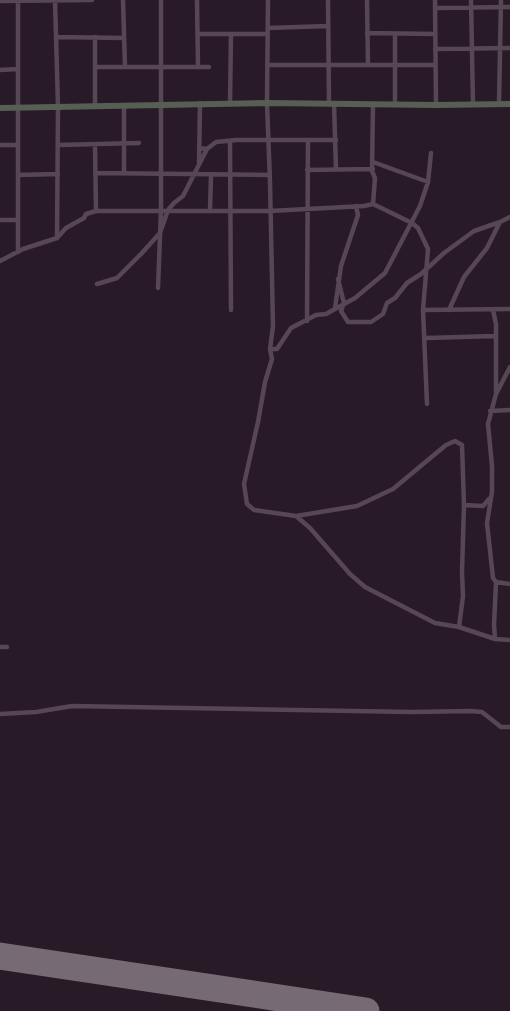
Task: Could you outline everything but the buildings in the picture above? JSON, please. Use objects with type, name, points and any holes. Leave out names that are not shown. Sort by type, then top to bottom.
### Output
[{"type":"main road","points":[[0,108],[200,103],[436,105],[510,104]]},
{"type":"street","points":[[55,0],[58,107],[57,238]]},
{"type":"street","points":[[0,1],[92,0]]},
{"type":"street","points":[[123,0],[125,66]]},
{"type":"street","points":[[158,288],[161,210],[161,0]]},
{"type":"street","points":[[197,0],[198,66]]},
{"type":"street","points":[[268,0],[267,103],[274,298],[270,349],[272,359],[265,382],[258,422],[244,484],[247,504],[254,510],[296,516],[357,506],[393,489],[446,445],[455,441],[462,445],[464,505],[462,572],[463,596],[459,627]]},
{"type":"street","points":[[328,0],[329,65],[336,140],[336,170]]},
{"type":"street","points":[[367,0],[368,65]]},
{"type":"street","points":[[435,0],[436,105]]},
{"type":"street","points":[[471,0],[473,104]]},
{"type":"street","points":[[500,104],[501,0]]},
{"type":"street","points":[[18,1],[18,252]]},
{"type":"street","points":[[435,8],[510,7]]},
{"type":"street","points":[[268,28],[328,26]]},
{"type":"street","points":[[367,33],[435,34]]},
{"type":"street","points":[[198,34],[268,34]]},
{"type":"street","points":[[230,103],[231,34]]},
{"type":"street","points":[[395,104],[396,34]]},
{"type":"street","points":[[56,37],[124,38]]},
{"type":"street","points":[[95,37],[95,106]]},
{"type":"street","points":[[435,49],[510,48]]},
{"type":"street","points":[[267,65],[435,64]]},
{"type":"street","points":[[95,67],[209,67]]},
{"type":"street","points":[[0,70],[18,69]]},
{"type":"street","points":[[199,167],[200,103]]},
{"type":"street","points":[[373,104],[372,169],[375,178],[373,204]]},
{"type":"street","points":[[124,105],[124,173]]},
{"type":"street","points":[[307,321],[308,140]]},
{"type":"street","points":[[97,284],[117,278],[142,254],[160,233],[168,210],[183,196],[197,174],[207,149],[216,142],[336,140]]},
{"type":"street","points":[[230,141],[230,310]]},
{"type":"street","points":[[58,145],[139,143]]},
{"type":"street","points":[[0,145],[18,145]]},
{"type":"street","points":[[95,145],[96,211]]},
{"type":"street","points":[[199,148],[207,149]]},
{"type":"street","points":[[270,349],[277,349],[291,328],[316,315],[326,314],[355,298],[385,273],[412,223],[428,182],[431,153]]},
{"type":"street","points":[[373,162],[428,182]]},
{"type":"street","points":[[307,170],[372,169]]},
{"type":"street","points":[[95,173],[270,175]]},
{"type":"street","points":[[18,175],[58,174]]},
{"type":"street","points":[[210,210],[211,175]]},
{"type":"street","points":[[0,261],[18,252],[57,238],[66,228],[84,218],[86,214],[96,211],[270,211],[307,210],[373,204],[412,223],[418,228],[428,249],[423,310],[426,338],[427,404]]},
{"type":"street","points":[[335,308],[338,279],[358,215],[356,206]]},
{"type":"street","points":[[338,279],[344,303],[341,311],[348,322],[371,322],[383,314],[388,303],[395,298],[407,283],[421,274],[427,267],[474,231],[510,217]]},
{"type":"street","points":[[0,220],[18,220]]},
{"type":"street","points":[[449,310],[464,277],[487,248],[500,222]]},
{"type":"street","points":[[423,310],[510,309]]},
{"type":"street","points":[[493,310],[496,324],[496,394]]},
{"type":"street","points":[[426,338],[495,336]]},
{"type":"street","points":[[464,505],[483,506],[489,499],[492,492],[492,466],[488,424],[490,411],[496,394],[510,367]]},
{"type":"street","points":[[490,411],[510,410]]},
{"type":"street","points":[[489,499],[487,522],[493,578],[496,582],[494,625],[495,639]]},
{"type":"street","points":[[296,516],[310,528],[350,574],[365,587],[435,623],[459,627],[495,639],[510,640]]},
{"type":"street","points":[[496,582],[510,584]]},
{"type":"street","points":[[0,647],[7,647]]},
{"type":"street","points":[[0,714],[36,712],[72,706],[412,712],[471,711],[482,712],[501,727],[510,727]]},
{"type":"runway","points":[[0,956],[366,1011]]}]
